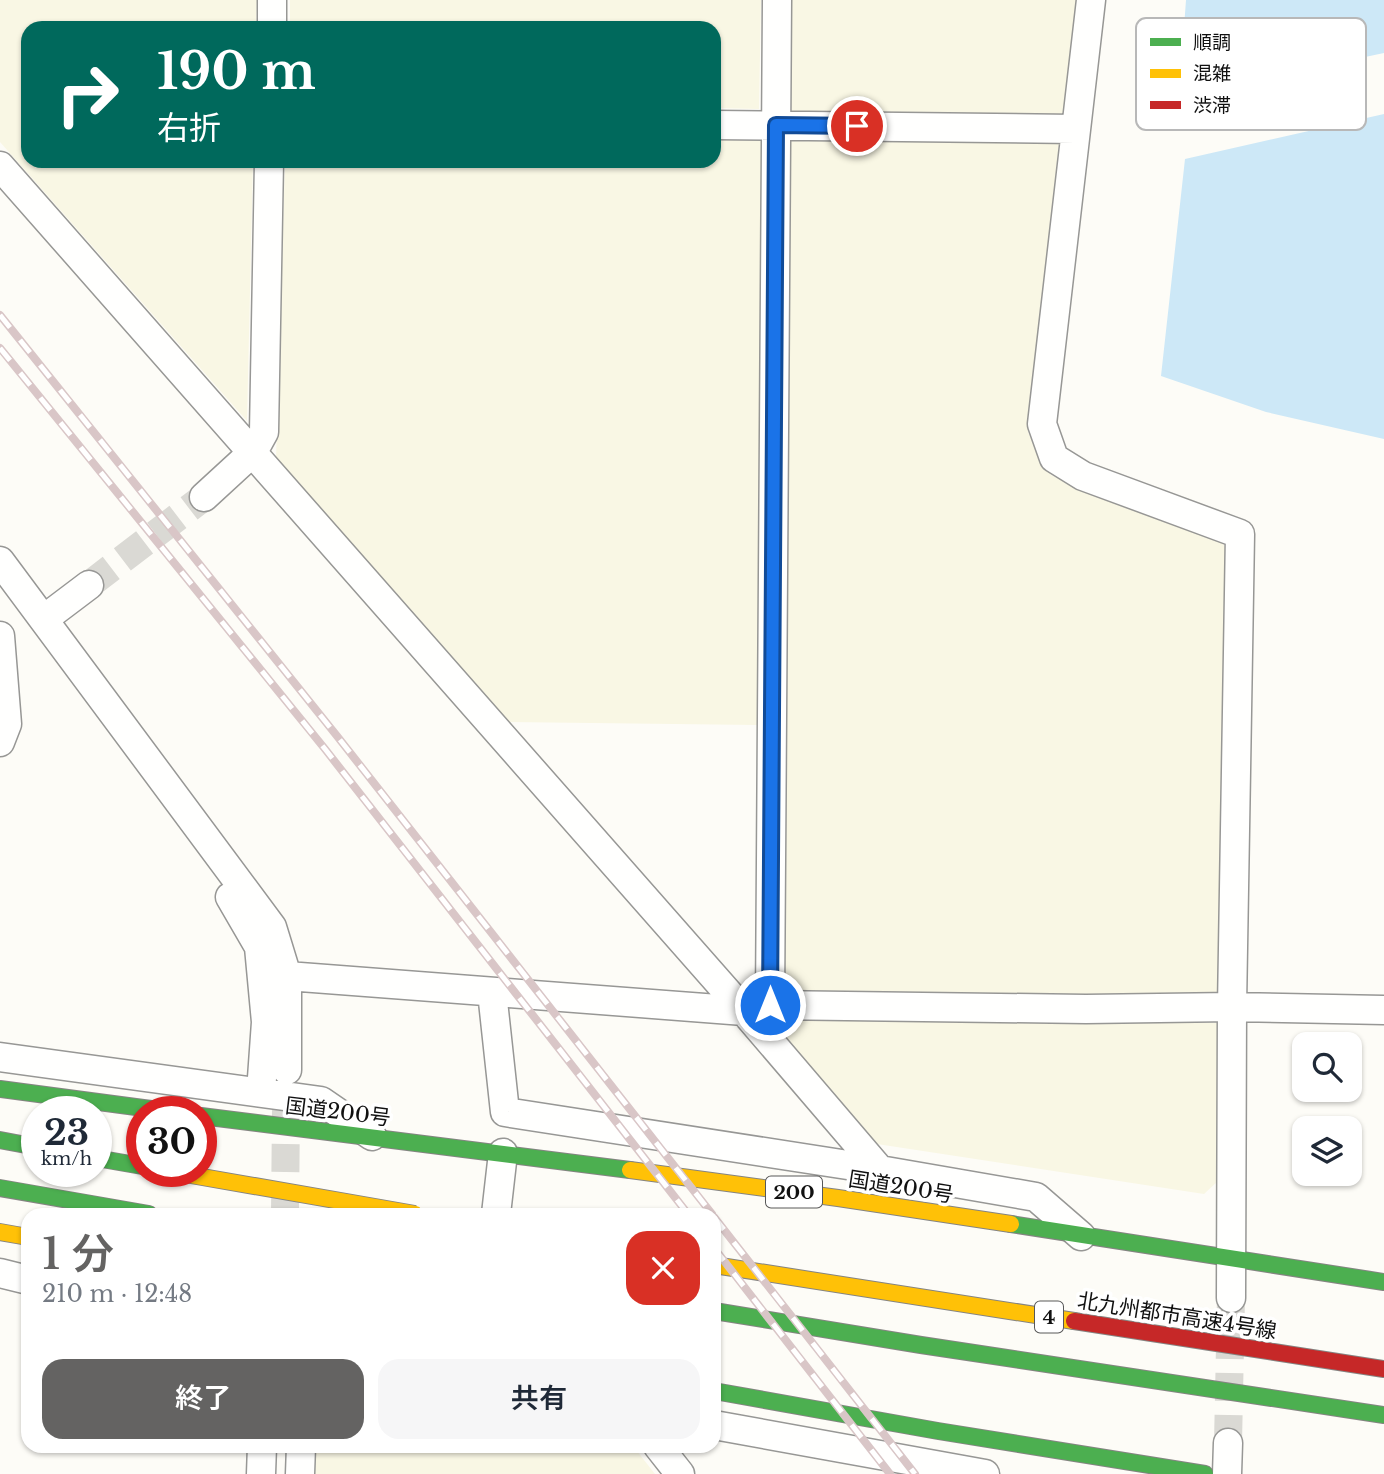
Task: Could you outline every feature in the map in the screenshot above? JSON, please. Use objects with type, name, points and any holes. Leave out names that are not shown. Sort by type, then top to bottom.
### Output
[{"type":"highway","points":[[0,1089],[126,1106]]},
{"type":"highway","name":"国道200号","points":[[217,1118],[840,1198],[1384,1282]]},
{"type":"highway","points":[[0,1140],[21,1144]]},
{"type":"highway","points":[[217,1180],[381,1208]]},
{"type":"highway","points":[[0,1188],[115,1208]]},
{"type":"highway","points":[[0,1232],[21,1236]]},
{"type":"highway","name":"北九州都市高速4号線","points":[[721,1266],[1384,1369]]},
{"type":"highway","name":"4","points":[[721,1312],[1384,1415]]},
{"type":"highway","points":[[721,1392],[1205,1474]]},
{"type":"street","points":[[272,0],[272,21]]},
{"type":"street","points":[[757,1008],[777,0]]},
{"type":"street","points":[[1091,0],[1042,424],[1054,458],[1083,476],[1240,534],[1232,1007],[1231,1298]]},
{"type":"street","points":[[721,125],[1075,129]]},
{"type":"street","points":[[0,166],[253,452],[757,1008],[880,1170]]},
{"type":"street","points":[[204,497],[253,452],[264,432],[269,168]]},
{"type":"street","points":[[0,561],[272,927],[287,976],[287,1070]]},
{"type":"street","points":[[0,627],[89,585]]},
{"type":"street","points":[[0,636],[7,724],[0,742]]},
{"type":"street","points":[[195,822],[212,870],[259,947],[266,1022],[261,1093]]},
{"type":"street","points":[[287,976],[757,1008],[1232,1007],[1384,1010]]},
{"type":"street","points":[[492,992],[505,1112],[1037,1197],[1081,1236]]},
{"type":"street","points":[[0,1057],[321,1101],[374,1138]]},
{"type":"street","points":[[497,1208],[503,1153]]},
{"type":"street","points":[[0,1273],[21,1278]]},
{"type":"street","points":[[721,1426],[968,1473]]},
{"type":"street","points":[[1227,1474],[1228,1443]]},
{"type":"street","points":[[261,1474],[262,1453]]},
{"type":"street","points":[[280,1474],[281,1453]]},
{"type":"street","points":[[300,1474],[301,1453]]},
{"type":"street","points":[[664,1453],[680,1474]]},
{"type":"shaded area","points":[[0,0],[257,0],[256,21],[21,21],[21,166],[0,142]]},
{"type":"shaded area","points":[[290,0],[761,0],[759,109],[721,108],[721,21],[290,21]]},
{"type":"shaded area","points":[[787,0],[1079,0],[1067,108],[1059,117],[786,114]]},
{"type":"shaded area","points":[[721,138],[762,138],[757,725],[508,722],[276,459],[285,168],[721,168]]},
{"type":"shaded area","points":[[788,138],[1059,143],[1028,432],[1051,475],[1222,542],[1227,551],[1222,998],[781,994]]},
{"type":"shaded area","points":[[23,168],[253,168],[247,421]]},
{"type":"shaded area","points":[[783,1017],[1219,1023],[1218,1181],[1204,1194],[877,1144],[781,1031]]},
{"type":"shaded area","points":[[315,1453],[638,1453],[655,1474],[314,1474]]},
{"type":"water","points":[[1186,0],[1384,0],[1384,53],[1366,57],[1366,18],[1185,18]]},
{"type":"water","points":[[1384,114],[1384,439],[1266,412],[1161,376],[1185,159],[1313,130],[1366,130],[1366,118]]},
{"type":"tunnel","points":[[89,585],[204,497]]},
{"type":"tunnel","points":[[285,1208],[286,1108]]},
{"type":"tunnel","points":[[1228,1443],[1231,1298]]},
{"type":"railway","points":[[0,315],[337,736],[707,1208]]},
{"type":"railway","points":[[0,348],[325,749],[683,1208]]},
{"type":"railway","points":[[721,1226],[915,1474]]},
{"type":"railway","points":[[721,1257],[890,1474]]},
{"type":"traffic: fast","points":[[0,1089],[126,1106]]},
{"type":"traffic: fast","points":[[217,1118],[630,1170]]},
{"type":"traffic: fast","points":[[0,1140],[21,1144]]},
{"type":"traffic: fast","points":[[112,1161],[126,1163]]},
{"type":"traffic: fast","points":[[0,1188],[115,1208]]},
{"type":"traffic: fast","points":[[1011,1224],[1384,1282]]},
{"type":"traffic: fast","points":[[721,1312],[1384,1415]]},
{"type":"traffic: fast","points":[[721,1392],[1205,1474]]},
{"type":"traffic: slow","points":[[630,1170],[1011,1224]]},
{"type":"traffic: slow","points":[[217,1180],[381,1208]]},
{"type":"traffic: slow","points":[[0,1232],[21,1236]]},
{"type":"traffic: slow","points":[[721,1266],[1074,1321]]},
{"type":"traffic: jam","points":[[1074,1321],[1384,1369]]},
{"type":"route","points":[[770,1005],[776,125],[857,126]]}]
